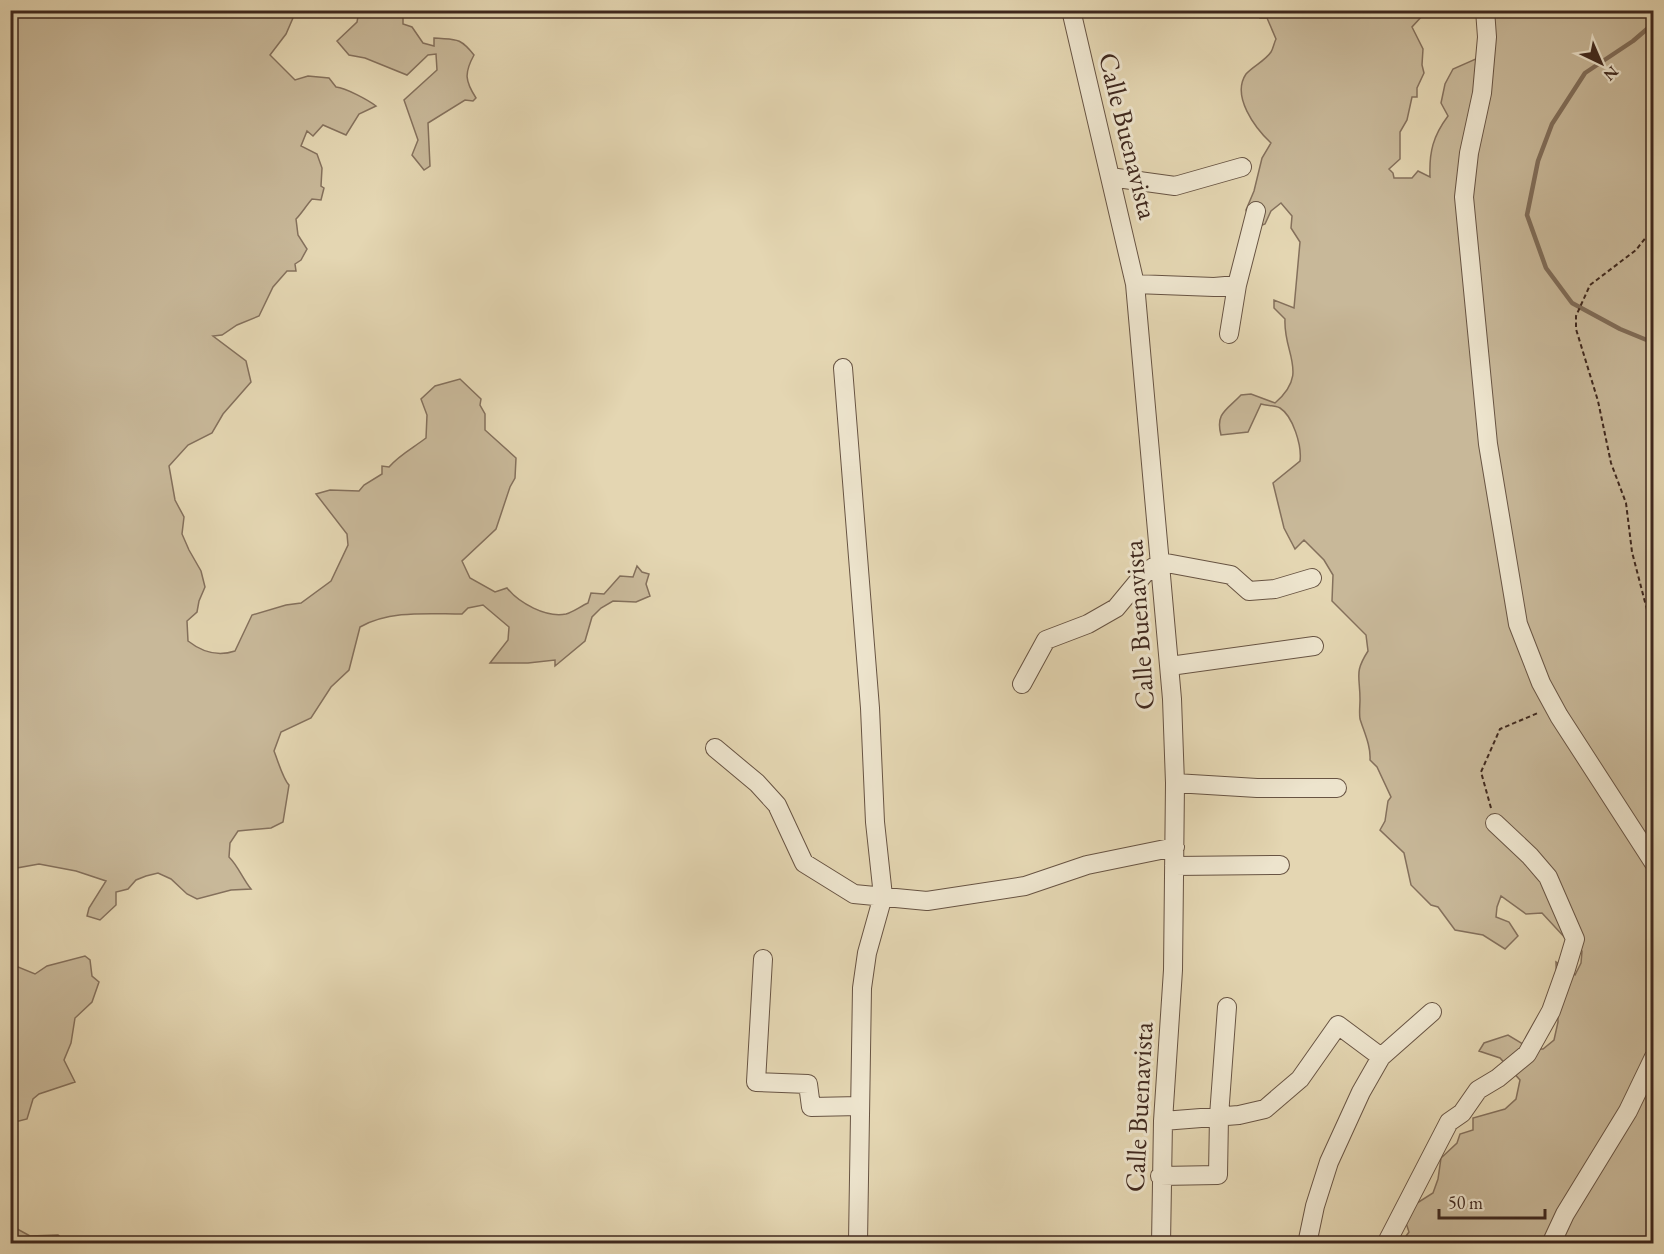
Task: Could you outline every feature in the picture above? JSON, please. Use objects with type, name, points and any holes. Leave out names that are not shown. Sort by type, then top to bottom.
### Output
[{"type":"street","name":"Calle Buenavista","points":[[1071,10],[1135,284],[1170,666],[1175,847],[1173,970],[1161,1176],[1161,1244]]},
{"type":"street","points":[[1485,10],[1487,37],[1482,93],[1469,153],[1464,197],[1488,444],[1518,624],[1541,683],[1554,707],[1653,863]]},
{"type":"street","points":[[1110,177],[1175,186],[1242,168]]},
{"type":"street","points":[[1229,334],[1237,285],[1256,211]]},
{"type":"street","points":[[1135,284],[1214,287],[1237,285]]},
{"type":"street","points":[[843,368],[870,708],[875,822],[883,896],[867,953],[862,988],[858,1242]]},
{"type":"street","points":[[1022,684],[1046,640],[1088,624],[1116,608],[1145,573],[1161,562],[1231,575],[1249,591],[1275,589],[1311,578]]},
{"type":"street","points":[[1170,666],[1314,646]]},
{"type":"street","points":[[715,748],[757,783],[777,805],[804,862],[854,894],[927,901],[1025,886],[1087,865],[1175,847]]},
{"type":"street","points":[[1175,783],[1257,788],[1337,788]]},
{"type":"street","points":[[1386,1244],[1449,1122],[1462,1113],[1478,1090],[1498,1078],[1527,1054],[1551,1011],[1575,939],[1548,877],[1530,856],[1495,823]]},
{"type":"street","points":[[1174,866],[1280,865]]},
{"type":"street","points":[[763,959],[756,1082],[808,1084],[811,1107],[860,1106]]},
{"type":"street","points":[[1161,1176],[1218,1175],[1219,1116],[1227,1007]]},
{"type":"street","points":[[1307,1244],[1315,1206],[1329,1162],[1361,1092],[1381,1057],[1432,1012]]},
{"type":"street","points":[[1163,1121],[1239,1115],[1265,1108],[1300,1079],[1338,1025],[1381,1057]]},
{"type":"street","points":[[1551,1244],[1565,1214],[1628,1111],[1653,1057]]},
{"type":"path","points":[[1653,227],[1636,250],[1590,285],[1576,316],[1576,329],[1598,401],[1611,464],[1626,503],[1632,552],[1653,637]]},
{"type":"path","points":[[1495,823],[1480,772],[1500,729],[1554,707]]},
{"type":"shaded area","points":[[11,10],[296,11],[286,34],[270,55],[295,80],[308,76],[329,78],[336,87],[376,106],[359,114],[346,135],[323,125],[313,136],[307,131],[301,146],[317,154],[322,168],[321,186],[324,188],[321,200],[312,199],[296,219],[298,235],[307,249],[301,260],[295,264],[296,271],[287,271],[273,287],[259,316],[237,325],[222,335],[213,336],[246,361],[251,382],[223,414],[212,433],[188,445],[169,466],[175,500],[184,517],[182,534],[201,571],[205,587],[197,612],[187,621],[188,641],[210,652],[222,654],[235,651],[252,615],[301,603],[331,581],[348,545],[347,534],[316,494],[330,490],[359,491],[364,485],[382,474],[382,466],[389,467],[426,438],[427,415],[421,399],[435,386],[460,379],[481,399],[480,405],[485,414],[485,430],[516,458],[515,478],[496,529],[462,561],[470,578],[495,592],[507,588],[518,599],[534,608],[558,615],[569,613],[588,603],[591,593],[604,594],[620,576],[633,577],[637,566],[642,572],[649,574],[646,584],[650,596],[636,602],[613,601],[601,608],[592,617],[585,641],[555,666],[555,660],[490,663],[508,640],[509,627],[483,605],[468,608],[462,614],[396,615],[360,627],[349,670],[331,687],[311,718],[281,732],[274,751],[289,785],[283,822],[271,828],[238,831],[230,843],[229,857],[251,889],[231,890],[197,899],[187,894],[171,879],[158,873],[136,880],[128,889],[116,892],[116,905],[100,920],[87,916],[89,908],[106,881],[76,871],[39,864],[11,869]]},
{"type":"shaded area","points":[[359,11],[403,11],[403,24],[412,27],[423,43],[434,46],[434,38],[452,39],[460,42],[474,55],[467,77],[476,98],[473,101],[465,100],[428,123],[430,166],[424,170],[412,155],[418,140],[404,100],[437,70],[436,54],[428,55],[407,75],[365,58],[349,55],[337,41],[357,22]]},
{"type":"shaded area","points":[[1260,11],[1436,11],[1424,14],[1412,27],[1423,49],[1424,73],[1417,88],[1417,97],[1412,97],[1407,120],[1400,132],[1400,159],[1389,169],[1394,178],[1412,178],[1418,171],[1430,177],[1433,145],[1448,116],[1441,103],[1445,84],[1453,69],[1476,59],[1488,46],[1490,11],[1653,11],[1653,1243],[1401,1243],[1409,1232],[1406,1210],[1433,1193],[1441,1158],[1457,1143],[1460,1134],[1473,1130],[1473,1118],[1505,1109],[1516,1099],[1520,1080],[1500,1058],[1479,1051],[1484,1043],[1508,1035],[1531,1049],[1543,1049],[1554,1040],[1558,1022],[1556,962],[1575,975],[1581,963],[1582,951],[1567,940],[1542,913],[1526,914],[1501,896],[1496,917],[1509,922],[1518,936],[1505,949],[1483,935],[1455,930],[1438,907],[1431,905],[1411,885],[1404,853],[1380,830],[1385,821],[1388,801],[1391,797],[1377,767],[1370,760],[1368,744],[1360,719],[1359,674],[1368,651],[1366,635],[1332,601],[1333,575],[1324,560],[1304,540],[1295,549],[1284,528],[1273,483],[1300,461],[1298,440],[1293,424],[1280,408],[1261,404],[1248,432],[1221,435],[1221,417],[1241,395],[1251,394],[1275,403],[1291,382],[1293,372],[1285,319],[1274,308],[1274,300],[1294,308],[1300,242],[1291,228],[1292,216],[1281,203],[1271,211],[1265,224],[1252,229],[1246,210],[1254,191],[1262,158],[1271,143],[1252,120],[1241,92],[1246,74],[1272,51],[1276,39],[1267,18],[1260,18]]},
{"type":"shaded area","points":[[85,956],[90,960],[92,976],[99,982],[92,1002],[75,1018],[71,1043],[64,1060],[75,1082],[39,1094],[33,1099],[27,1119],[11,1123],[11,964],[35,974],[47,966]]},
{"type":"shaded area","points":[[10,1225],[30,1236],[58,1235],[65,1243],[11,1243]]},
{"type":"waterway","points":[[1654,23],[1633,41],[1585,73],[1552,124],[1538,161],[1527,215],[1546,268],[1572,303],[1620,329],[1654,343]]}]
